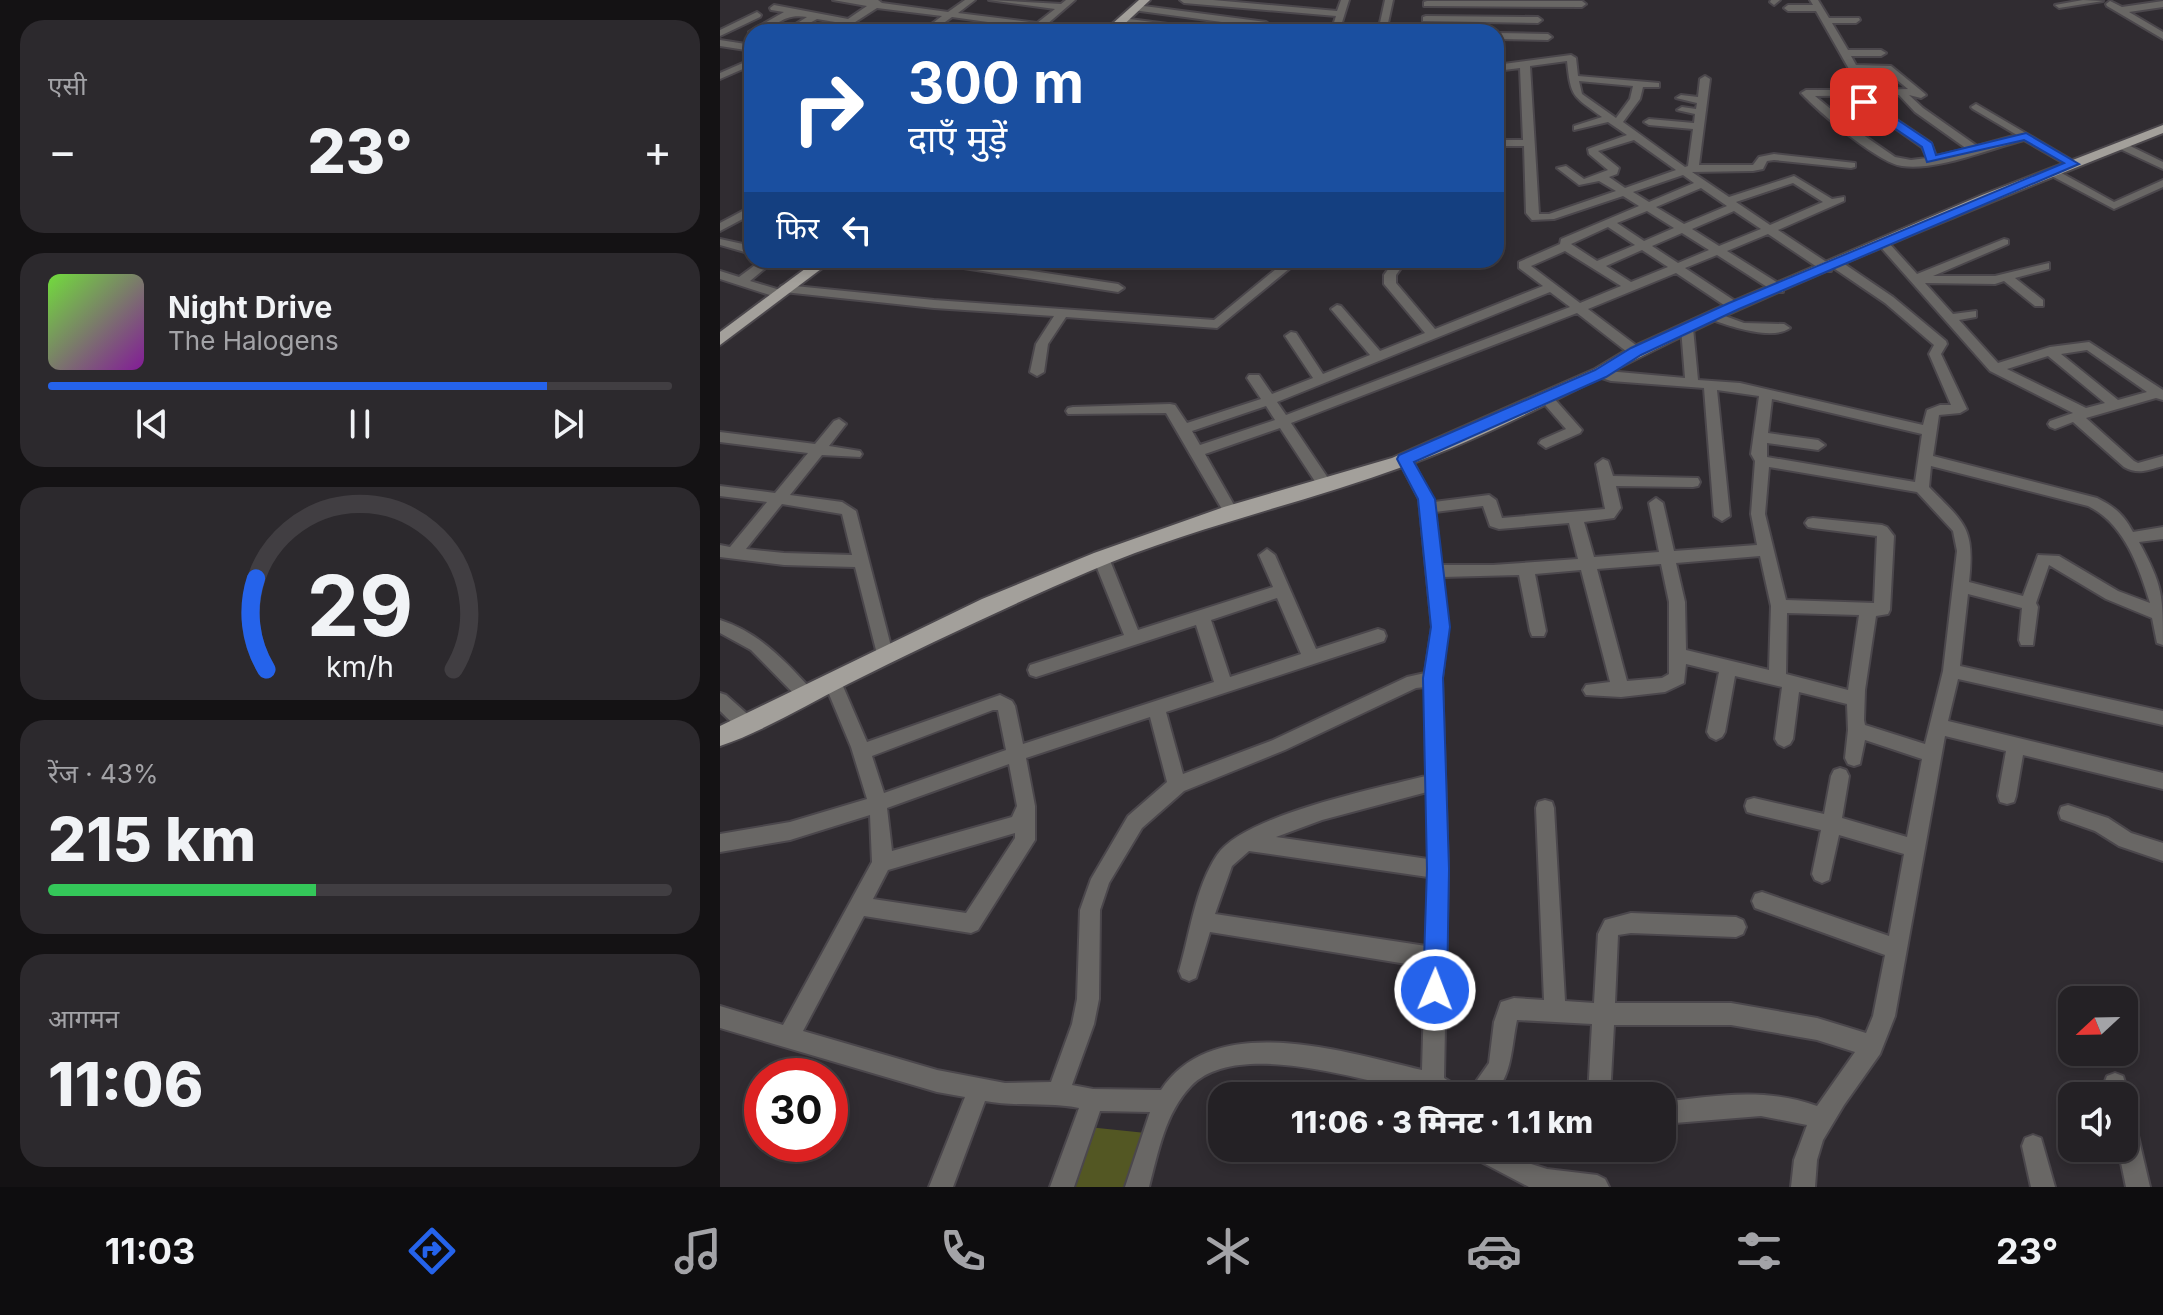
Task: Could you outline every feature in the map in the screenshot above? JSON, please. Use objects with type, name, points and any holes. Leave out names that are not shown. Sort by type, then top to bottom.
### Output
[{"type":"main road","points":[[1118,24],[1141,4]]},
{"type":"main road","points":[[720,737],[989,605],[1101,558],[1231,512],[1405,459],[1601,373],[1636,352],[1734,306],[2052,172],[2163,129]]},
{"type":"main road","points":[[720,340],[815,268]]},
{"type":"street","points":[[837,0],[878,2],[1004,24]]},
{"type":"street","points":[[936,24],[971,0]]},
{"type":"street","points":[[993,0],[1067,4]]},
{"type":"street","points":[[1184,0],[1340,14]]},
{"type":"street","points":[[1337,24],[1345,0]]},
{"type":"street","points":[[1384,24],[1389,0]]},
{"type":"street","points":[[774,8],[848,22],[878,2]]},
{"type":"street","points":[[1425,24],[1427,2],[1582,4]]},
{"type":"street","points":[[1499,2],[1500,24]]},
{"type":"street","points":[[2061,3],[2112,2],[2163,36]]},
{"type":"street","points":[[1041,24],[1067,4]]},
{"type":"street","points":[[1141,4],[1260,24]]},
{"type":"street","points":[[1788,8],[1816,4],[1854,68],[1866,97],[1927,145],[1932,159]]},
{"type":"street","points":[[2121,10],[2163,4]]},
{"type":"street","points":[[768,24],[791,12]]},
{"type":"street","points":[[720,33],[757,15]]},
{"type":"street","points":[[801,24],[815,16]]},
{"type":"street","points":[[1426,19],[1538,20]]},
{"type":"street","points":[[1826,21],[1856,20]]},
{"type":"street","points":[[1122,21],[1145,24]]},
{"type":"street","points":[[1504,36],[1548,37]]},
{"type":"street","points":[[1517,36],[1519,52]]},
{"type":"street","points":[[720,54],[730,45]]},
{"type":"street","points":[[1845,53],[1881,53]]},
{"type":"street","points":[[1504,67],[1571,58],[1572,78],[1579,96],[1689,170],[1702,184],[1769,229],[1889,300],[1941,344],[1935,354],[1960,409],[1936,410],[1930,420],[1921,488]]},
{"type":"street","points":[[1525,64],[1534,217],[1550,217],[1689,170],[1753,168],[1759,167],[1763,159],[1774,157],[1851,165]]},
{"type":"street","points":[[720,76],[744,66]]},
{"type":"street","points":[[1854,68],[1888,68],[1920,94],[1901,92],[1866,97],[1806,93],[1894,160],[1908,164],[2026,136]]},
{"type":"street","points":[[1572,78],[1656,85]]},
{"type":"street","points":[[1689,170],[1699,127],[1705,79]]},
{"type":"street","points":[[1578,128],[1614,120],[1635,99],[1639,82]]},
{"type":"street","points":[[1901,92],[1919,110],[1974,149]]},
{"type":"street","points":[[1681,98],[1701,106]]},
{"type":"street","points":[[1682,110],[1701,106]]},
{"type":"street","points":[[1976,107],[2073,164]]},
{"type":"street","points":[[1649,122],[1699,127]]},
{"type":"street","points":[[1562,168],[1583,183],[1601,177],[1614,168],[1593,149],[1635,136]]},
{"type":"street","points":[[1504,143],[1531,143]]},
{"type":"street","points":[[2120,145],[2163,166]]},
{"type":"street","points":[[2052,172],[2114,206],[2163,183]]},
{"type":"street","points":[[1601,177],[1779,289]]},
{"type":"street","points":[[1196,452],[1283,423],[1680,268],[1835,201],[1794,179],[1598,265]]},
{"type":"street","points":[[1566,246],[1565,241],[1702,184]]},
{"type":"street","points":[[720,228],[744,214]]},
{"type":"street","points":[[1609,223],[1734,306]]},
{"type":"street","points":[[720,242],[744,248]]},
{"type":"street","points":[[1915,279],[2004,242]]},
{"type":"street","points":[[1883,243],[1995,368],[2081,416],[2129,464],[2137,468],[2163,461]]},
{"type":"street","points":[[1566,246],[1630,287]]},
{"type":"street","points":[[1566,246],[1523,265],[1636,352]]},
{"type":"street","points":[[1915,279],[1965,282],[2007,278],[2045,266]]},
{"type":"street","points":[[720,290],[732,279],[753,268]]},
{"type":"street","points":[[989,268],[1118,288]]},
{"type":"street","points":[[732,279],[782,292],[1217,324],[1284,268]]},
{"type":"street","points":[[1395,268],[1390,275],[1390,284],[1433,334]]},
{"type":"street","points":[[2007,278],[2039,303]]},
{"type":"street","points":[[1184,429],[1268,401],[1551,287]]},
{"type":"street","points":[[1337,309],[1378,357]]},
{"type":"street","points":[[1037,372],[1042,344],[1062,313]]},
{"type":"street","points":[[1951,318],[1972,314]]},
{"type":"street","points":[[1714,316],[1742,327],[1784,328]]},
{"type":"street","points":[[1687,328],[1692,382]]},
{"type":"street","points":[[1291,336],[1321,380]]},
{"type":"street","points":[[1995,368],[2050,351],[2080,346],[2096,348],[2160,395]]},
{"type":"street","points":[[2050,351],[2116,405]]},
{"type":"street","points":[[1601,373],[1611,377],[1692,382],[1766,393],[1929,431]]},
{"type":"street","points":[[1254,378],[1325,485]]},
{"type":"street","points":[[1710,384],[1722,516]]},
{"type":"street","points":[[1766,393],[1758,454],[1762,461],[1758,514],[1779,606],[1784,739]]},
{"type":"street","points":[[2055,424],[2160,395]]},
{"type":"street","points":[[1546,398],[1575,430],[1546,443]]},
{"type":"street","points":[[1073,411],[1170,408],[1231,512]]},
{"type":"street","points":[[727,552],[779,499],[839,424]]},
{"type":"street","points":[[720,437],[855,454]]},
{"type":"street","points":[[1760,437],[1818,445]]},
{"type":"street","points":[[1405,459],[1414,471],[1427,508],[1440,627],[1433,678],[1438,869],[1435,958],[1442,1082]]},
{"type":"street","points":[[1925,459],[2092,502],[2109,510],[2149,573],[2162,626]]},
{"type":"street","points":[[1762,461],[1921,488],[1962,534],[1965,551],[1951,671],[1932,754],[1884,1016],[1872,1046],[1820,1118],[1809,1142],[1803,1187]]},
{"type":"street","points":[[1427,508],[1489,500],[1495,522],[1499,524],[1613,512],[1603,464]]},
{"type":"street","points":[[1607,481],[1693,482]]},
{"type":"street","points":[[720,491],[846,508],[885,654]]},
{"type":"street","points":[[1592,690],[1621,690],[1674,682],[1678,678],[1677,602],[1656,503]]},
{"type":"street","points":[[1575,517],[1621,690]]},
{"type":"street","points":[[1779,606],[1868,612],[1882,610],[1886,536],[1875,530],[1813,523]]},
{"type":"street","points":[[2129,538],[2163,533]]},
{"type":"street","points":[[1436,571],[1526,569],[1766,550]]},
{"type":"street","points":[[727,552],[784,559],[862,561]]},
{"type":"street","points":[[1267,555],[1311,657]]},
{"type":"street","points":[[1101,558],[1133,637]]},
{"type":"street","points":[[2026,601],[2044,559],[2053,560],[2162,626]]},
{"type":"street","points":[[1526,569],[1538,631]]},
{"type":"street","points":[[1962,586],[2026,601],[2030,607],[2027,640]]},
{"type":"street","points":[[1036,670],[1283,590]]},
{"type":"street","points":[[1854,758],[1857,699],[1868,612]]},
{"type":"street","points":[[1201,615],[1224,685]]},
{"type":"street","points":[[720,626],[739,631],[756,643],[806,695]]},
{"type":"street","points":[[720,843],[790,831],[1378,636]]},
{"type":"street","points":[[1679,655],[1857,699]]},
{"type":"street","points":[[1716,732],[1728,668]]},
{"type":"street","points":[[1951,671],[2163,718]]},
{"type":"street","points":[[1058,1093],[1083,1024],[1088,999],[1090,910],[1101,879],[1135,822],[1177,785],[1279,745],[1413,682],[1433,678]]},
{"type":"street","points":[[788,1037],[882,863],[885,842],[877,803],[833,682]]},
{"type":"street","points":[[720,700],[747,724]]},
{"type":"street","points":[[859,906],[971,923],[1025,840],[1026,806],[1006,706],[1000,702],[860,753]]},
{"type":"street","points":[[1156,708],[1177,785]]},
{"type":"street","points":[[1940,727],[2163,781]]},
{"type":"street","points":[[1857,730],[1932,754]]},
{"type":"street","points":[[2007,796],[2016,746]]},
{"type":"street","points":[[1822,874],[1840,776]]},
{"type":"street","points":[[1189,971],[1226,858],[1246,842],[1331,809],[1436,782]]},
{"type":"street","points":[[1754,806],[1914,848]]},
{"type":"street","points":[[1545,808],[1555,1011]]},
{"type":"street","points":[[2068,813],[2101,824],[2126,840],[2163,852]]},
{"type":"street","points":[[882,863],[1018,824],[1024,816]]},
{"type":"street","points":[[1246,842],[1438,869]]},
{"type":"street","points":[[1762,901],[1897,949]]},
{"type":"street","points":[[1205,922],[1435,958]]},
{"type":"street","points":[[1600,1082],[1608,934],[1612,927],[1631,923],[1736,927]]},
{"type":"street","points":[[1490,1082],[1502,1061],[1509,1010],[1604,1014],[1685,1012],[1771,1019],[1872,1046]]},
{"type":"street","points":[[720,1017],[937,1081],[1005,1094],[1058,1093],[1093,1100],[1165,1101]]},
{"type":"street","points":[[1137,1187],[1165,1101],[1187,1074],[1199,1067],[1258,1053],[1305,1056],[1410,1082]]},
{"type":"street","points":[[941,1187],[979,1089]]},
{"type":"street","points":[[1062,1187],[1093,1100]]},
{"type":"street","points":[[1676,1112],[1762,1103],[1782,1104],[1820,1118]]},
{"type":"street","points":[[2033,1146],[2043,1187]]},
{"type":"street","points":[[1502,1162],[1529,1178],[1552,1186],[1597,1187]]},
{"type":"street","points":[[2133,1162],[2138,1187]]},
{"type":"green space","points":[[1088,1127],[1146,1133],[1133,1187],[1071,1187]]},
{"type":"route","points":[[1435,990],[1438,869],[1433,678],[1440,627],[1426,499],[1405,459],[1601,373],[1636,352],[1734,306],[2073,164],[2026,136],[1932,159],[1927,145],[1864,102]]}]
